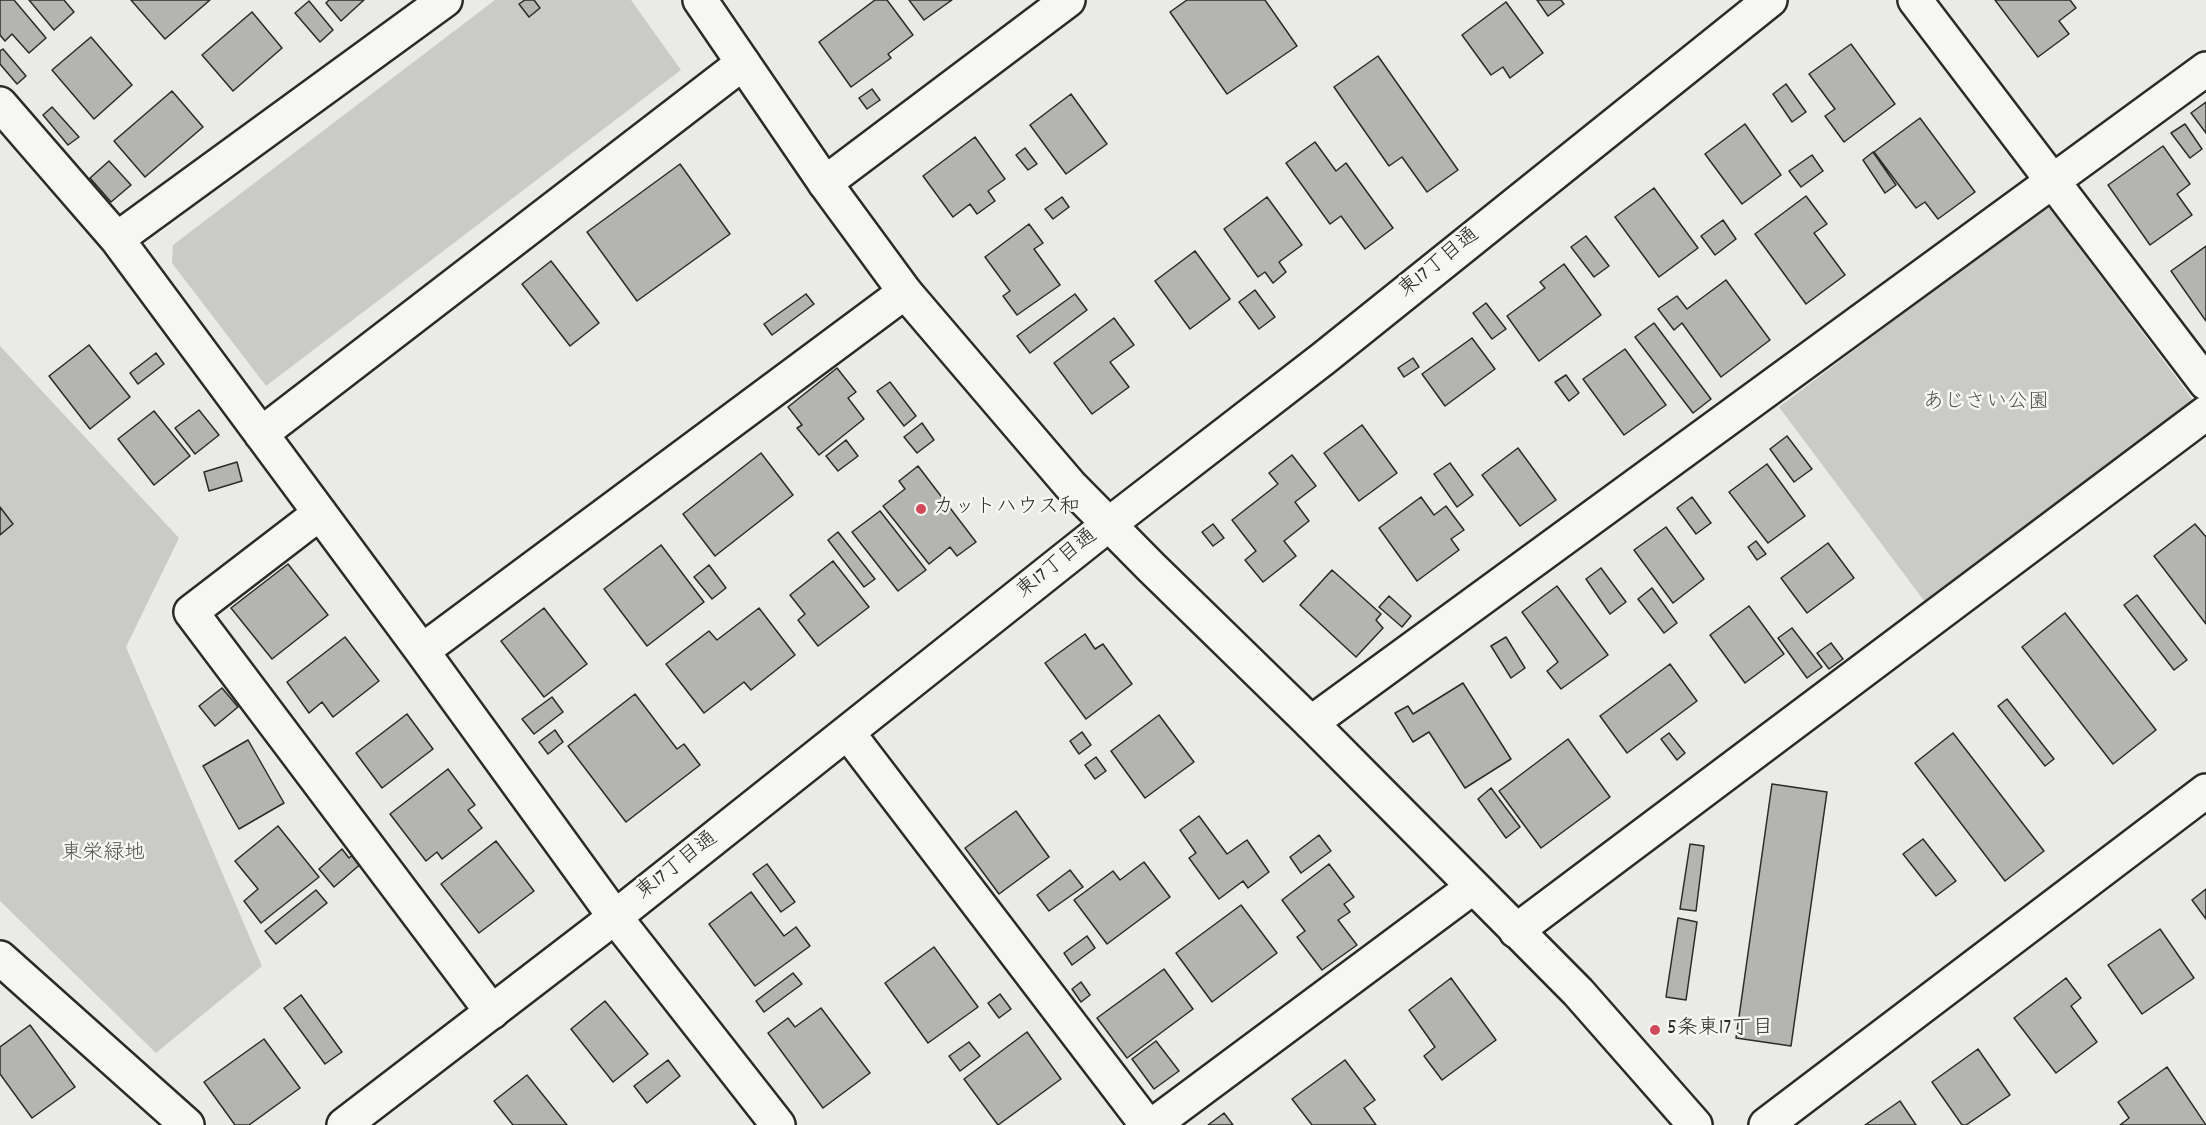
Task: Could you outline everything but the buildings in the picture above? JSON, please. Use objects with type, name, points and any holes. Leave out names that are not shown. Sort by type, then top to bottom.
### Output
[{"type":"street","points":[[117,239],[445,0]]},
{"type":"street","points":[[700,0],[825,183],[905,292],[1070,485],[1578,992],[1695,1125]]},
{"type":"street","points":[[825,183],[1068,0]]},
{"type":"street","name":"東17丁目通","points":[[344,1125],[615,917],[1108,525],[1324,358],[1770,0]]},
{"type":"street","points":[[1915,0],[2206,383]]},
{"type":"street","points":[[261,434],[743,63]]},
{"type":"street","points":[[1311,723],[2206,69]]},
{"type":"street","points":[[0,104],[117,239],[422,651],[615,917],[778,1125]]},
{"type":"street","points":[[422,651],[905,292]]},
{"type":"street","points":[[1516,931],[2206,413]]},
{"type":"street","points":[[320,513],[191,612],[492,1012]]},
{"type":"street","points":[[848,733],[1147,1125]]},
{"type":"street","points":[[1766,1125],[2206,791]]},
{"type":"street","points":[[1153,1125],[1473,887]]},
{"type":"street","points":[[0,959],[187,1125]]},
{"type":"green space","points":[[495,0],[631,0],[681,70],[266,386],[172,263],[173,245]]},
{"type":"green space","name":"あじさい公園","points":[[2047,205],[2193,400],[1925,602],[1779,407]]},
{"type":"green space","name":"東栄緑地","points":[[0,346],[179,538],[126,647],[262,966],[156,1053],[0,901]]},
{"type":"place","name":"カットハウス和","points":[[921,509]]},
{"type":"place","name":"5条東17丁目","points":[[1655,1030]]}]
